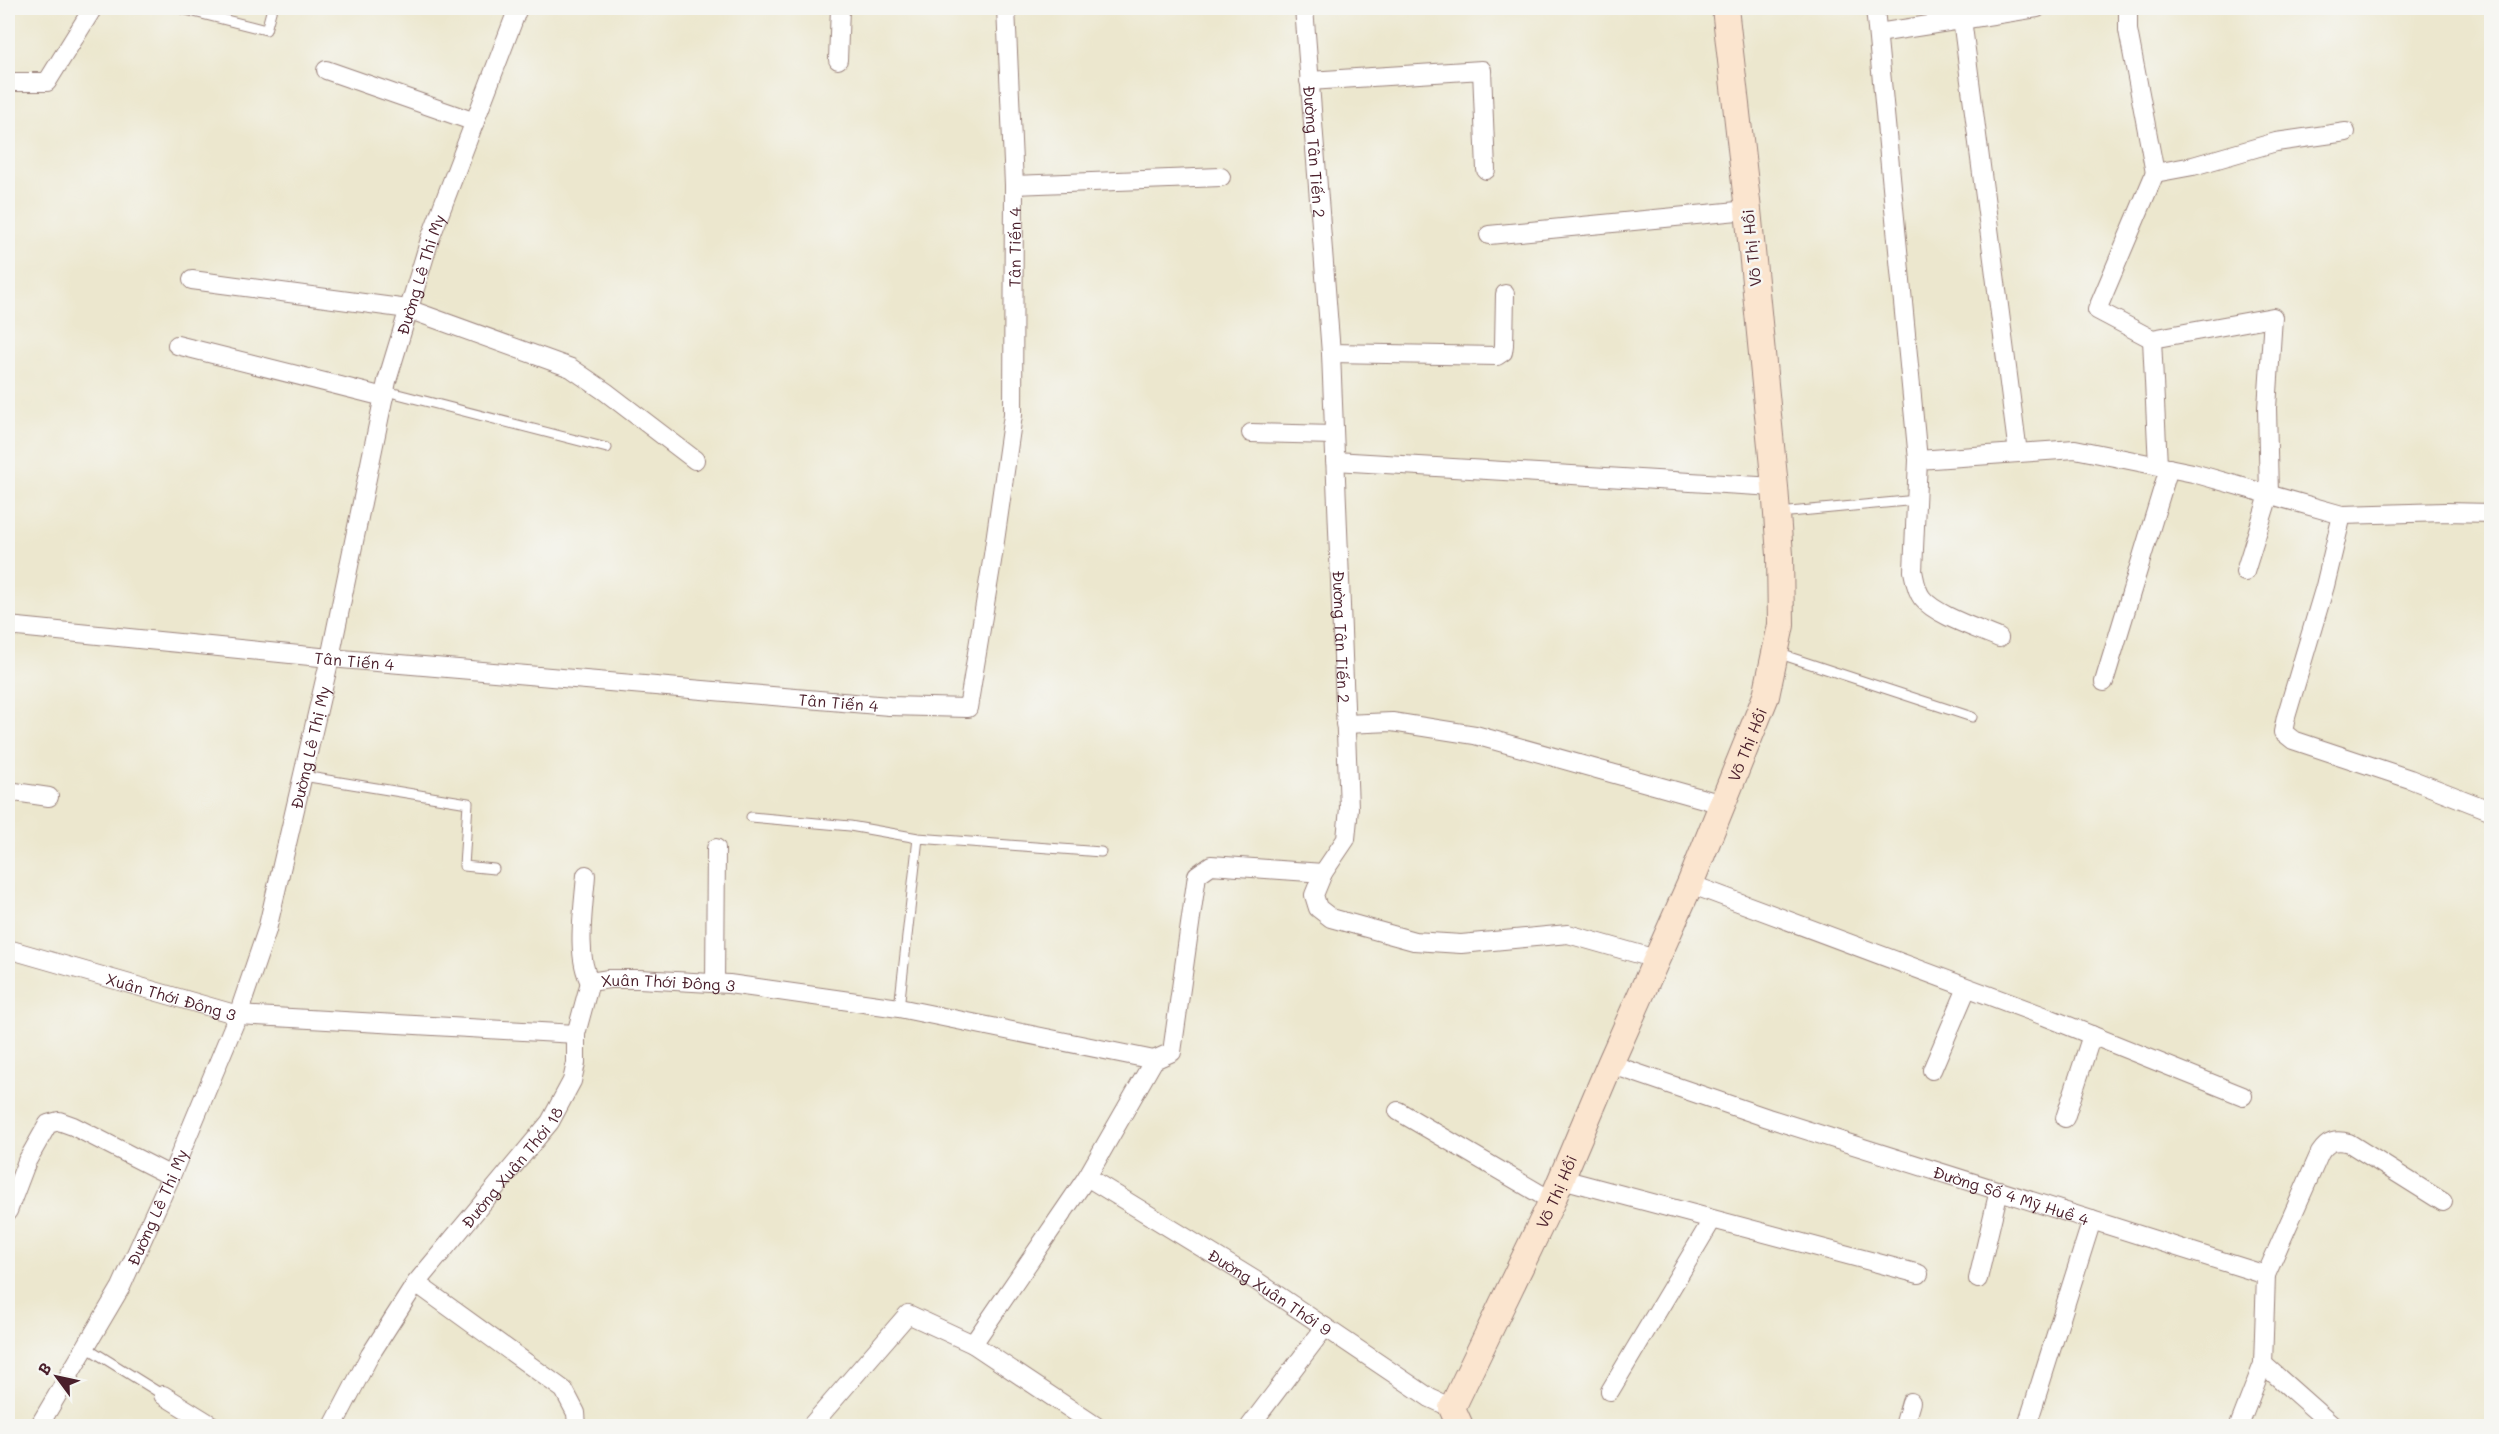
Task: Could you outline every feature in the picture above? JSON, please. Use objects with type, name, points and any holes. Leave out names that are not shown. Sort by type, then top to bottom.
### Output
[{"type":"street","points":[[8,82],[47,82],[93,8]]},
{"type":"street","name":"Đường Lê Thị My","points":[[39,1426],[121,1287],[171,1176],[238,1015],[267,930],[330,658],[385,394],[408,309],[430,239],[518,8]]},
{"type":"street","points":[[838,60],[840,8]]},
{"type":"street","name":"Tân Tiến 4","points":[[8,626],[330,658],[877,705],[968,708],[1013,415],[1014,185],[1006,8]]},
{"type":"street","name":"Đường Tân Tiến 2","points":[[1304,8],[1331,353],[1349,808],[1346,840],[1323,873],[1314,895],[1317,908],[1331,918],[1414,941],[1461,944],[1568,934],[1656,959]]},
{"type":"street","name":"Võ Thị Hồi","points":[[1456,1417],[1690,884],[1766,696],[1781,625],[1780,555],[1775,487],[1748,210],[1725,8]]},
{"type":"street","points":[[1875,8],[1918,460],[1913,570],[1915,584],[1923,599],[1935,609],[2000,638]]},
{"type":"street","points":[[1878,33],[2037,8]]},
{"type":"street","points":[[2128,8],[2128,30],[2155,173],[2097,310],[2151,339],[2273,317],[2267,408],[2269,495],[2245,572]]},
{"type":"street","points":[[1962,19],[2018,453]]},
{"type":"street","points":[[326,70],[475,122]]},
{"type":"street","points":[[1309,81],[1482,70],[1486,170]]},
{"type":"street","points":[[2155,173],[2193,166],[2276,142],[2346,132]]},
{"type":"street","points":[[1014,185],[1221,177]]},
{"type":"street","points":[[1490,235],[1748,210]]},
{"type":"street","points":[[192,280],[408,309],[571,368],[695,460]]},
{"type":"street","points":[[1331,353],[1497,356],[1503,352],[1504,345],[1505,294]]},
{"type":"street","points":[[2104,682],[2164,467],[2151,339]]},
{"type":"street","points":[[177,345],[385,394]]},
{"type":"street","points":[[1251,433],[1334,435]]},
{"type":"street","points":[[1918,460],[2075,449],[2164,467],[2342,514],[2492,513]]},
{"type":"street","points":[[1335,461],[1775,487]]},
{"type":"street","points":[[2342,514],[2325,586],[2283,732],[2293,740],[2410,779],[2492,811]]},
{"type":"street","points":[[1345,724],[1392,722],[1475,735],[1722,804]]},
{"type":"street","points":[[8,791],[49,797]]},
{"type":"street","points":[[715,984],[716,848]]},
{"type":"street","points":[[973,1344],[1087,1177],[1154,1060],[1172,1052],[1197,875],[1211,865],[1323,873]]},
{"type":"street","points":[[586,875],[583,955],[584,970],[590,982]]},
{"type":"street","points":[[1690,884],[2091,1035],[2243,1096]]},
{"type":"street","name":"Xuân Thới Đông 3","points":[[8,949],[238,1015],[576,1034],[590,982],[619,979],[715,984],[899,1008],[1154,1060]]},
{"type":"street","points":[[1932,1070],[1967,988]]},
{"type":"street","name":"Đường Xuân Thới 18","points":[[333,1426],[370,1355],[416,1283],[550,1122],[572,1081],[576,1063],[576,1034]]},
{"type":"street","points":[[2065,1118],[2091,1035]]},
{"type":"street","name":"Đường Số 4 Mỹ Huề 4","points":[[1610,1064],[1768,1118],[2266,1275]]},
{"type":"street","points":[[1398,1111],[1557,1190],[1712,1220],[1919,1274]]},
{"type":"street","points":[[8,1211],[27,1161],[48,1124],[59,1121],[171,1176]]},
{"type":"street","points":[[2239,1426],[2263,1364],[2266,1275],[2314,1165],[2328,1144],[2339,1140],[2349,1143],[2443,1202]]},
{"type":"street","name":"Đường Xuân Thới 9","points":[[1087,1177],[1258,1282],[1456,1417]]},
{"type":"street","points":[[1978,1279],[1999,1190]]},
{"type":"street","points":[[1610,1391],[1712,1220]]},
{"type":"street","points":[[2027,1426],[2092,1220]]},
{"type":"street","points":[[416,1283],[564,1390],[576,1413],[577,1426]]},
{"type":"street","points":[[811,1426],[908,1314],[973,1344],[1096,1426]]},
{"type":"street","points":[[1250,1426],[1325,1327]]},
{"type":"street","points":[[2263,1364],[2333,1426]]},
{"type":"street","points":[[163,1395],[213,1426]]},
{"type":"street","points":[[1904,1426],[1911,1402]]},
{"type":"lane","points":[[178,8],[266,30],[272,8]]},
{"type":"lane","points":[[385,394],[607,448]]},
{"type":"lane","points":[[1777,513],[1917,500]]},
{"type":"lane","points":[[1775,652],[1972,717]]},
{"type":"lane","points":[[303,776],[468,803],[464,866],[494,869]]},
{"type":"lane","points":[[751,817],[850,826],[918,838],[1101,852]]},
{"type":"lane","points":[[899,1008],[918,838]]},
{"type":"lane","points":[[86,1347],[163,1395]]}]
